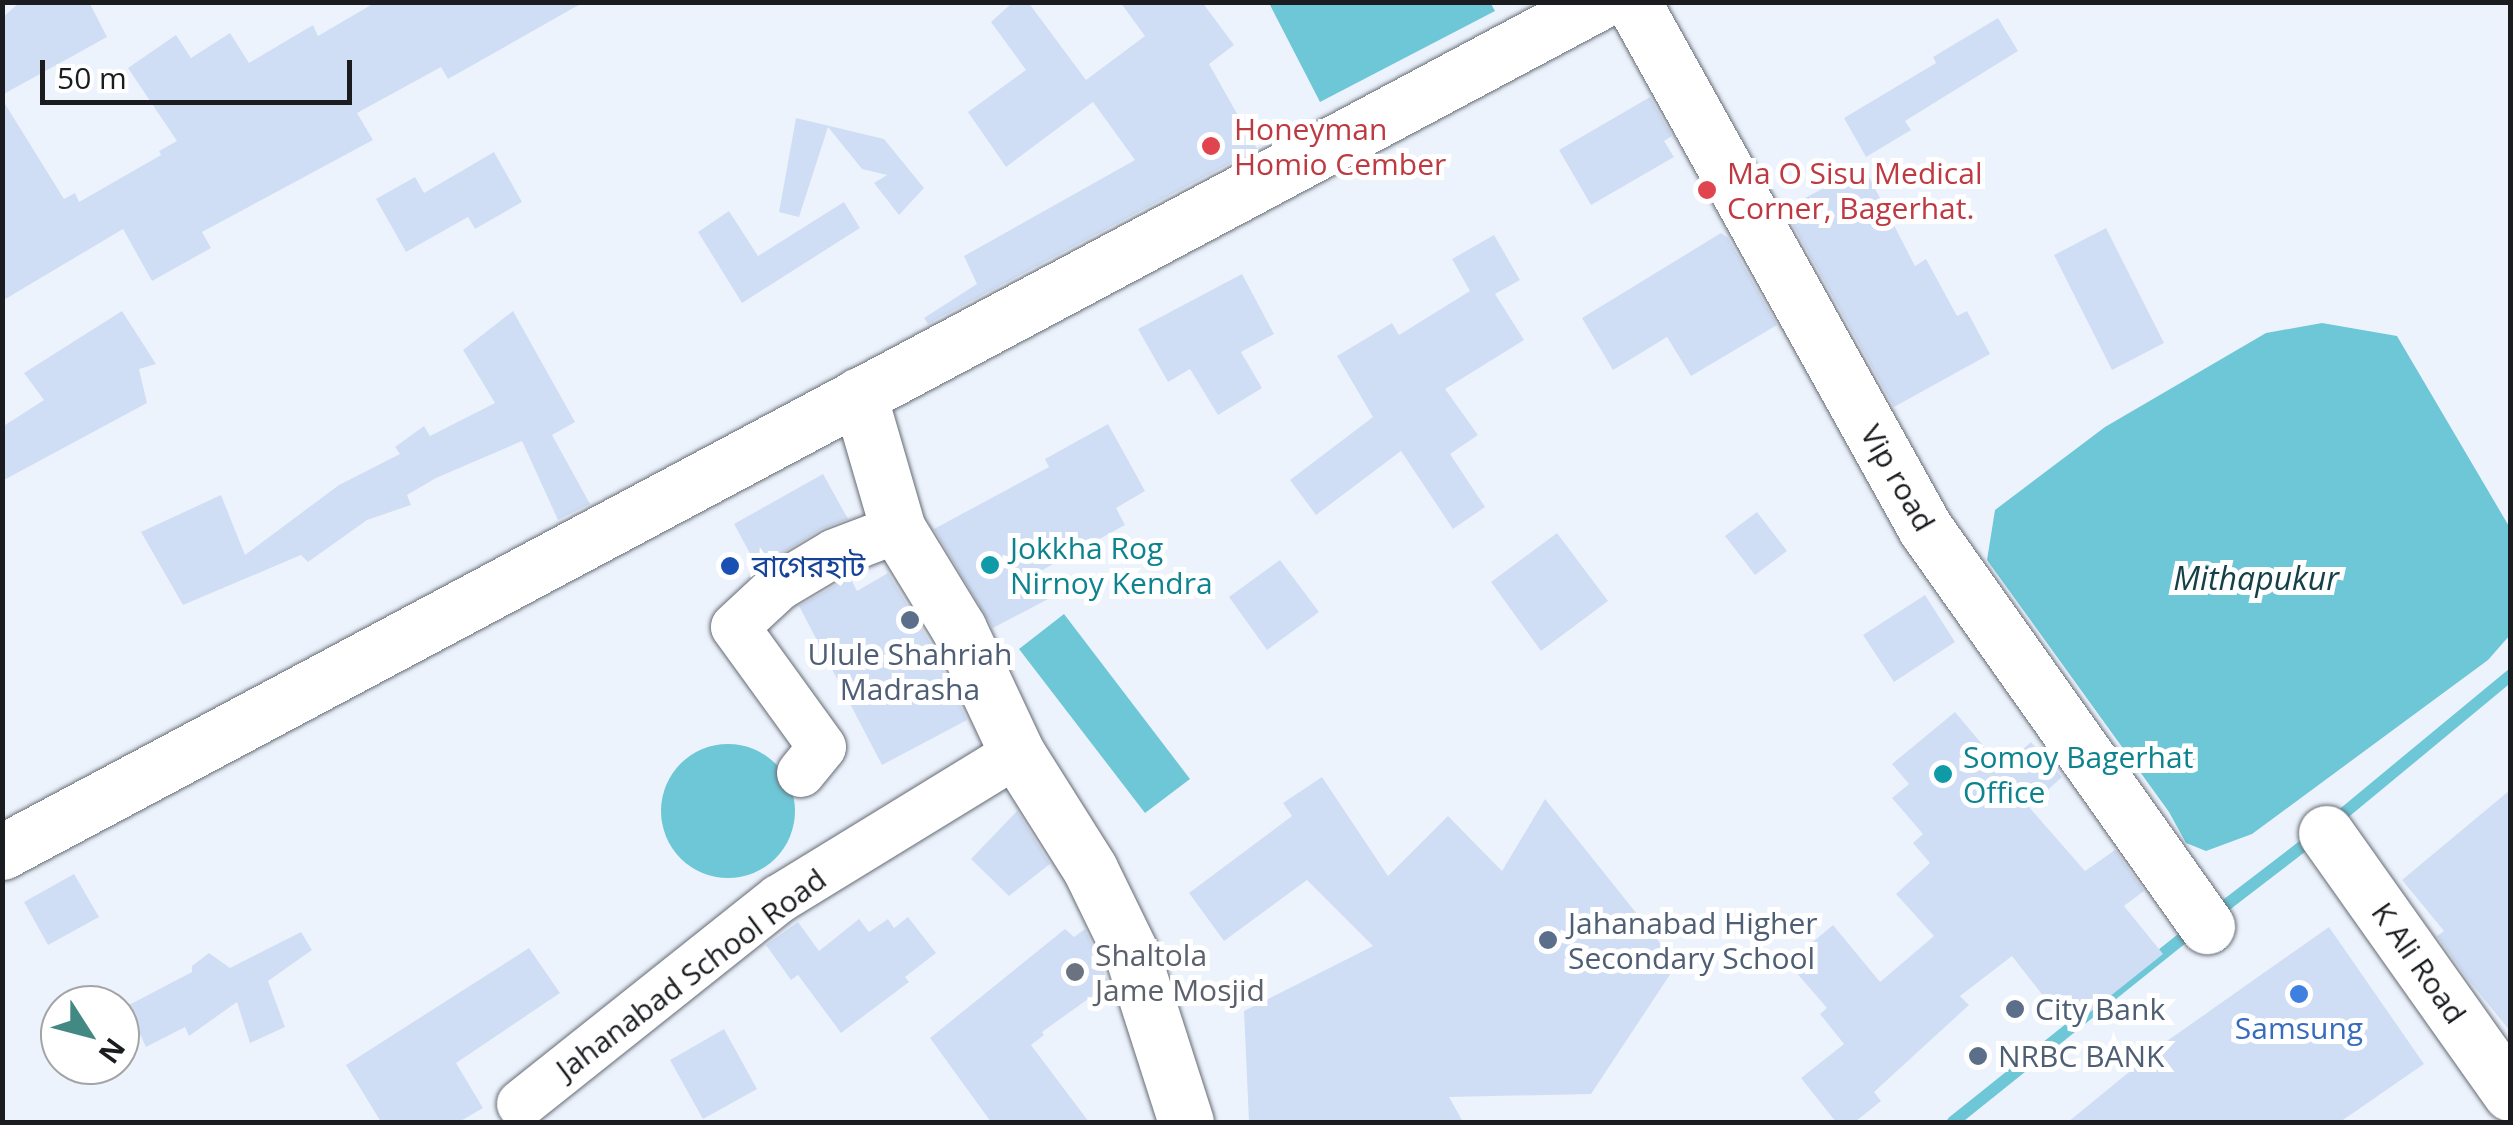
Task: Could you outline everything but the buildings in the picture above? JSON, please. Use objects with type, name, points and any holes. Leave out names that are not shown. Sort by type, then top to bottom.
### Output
[{"type":"street","points":[[2,852],[1599,2]]},
{"type":"street","name":"Vip road","points":[[1633,2],[1925,528],[2207,926]]},
{"type":"street","points":[[859,396],[898,529],[959,630],[1017,753],[1090,869],[1134,957],[1186,1122]]},
{"type":"street","points":[[800,772],[822,747],[735,627],[778,587],[834,554],[898,529]]},
{"type":"street","name":"Jahanabad School Road","points":[[521,1104],[779,900],[1017,753]]},
{"type":"street","name":"K Ali Road","points":[[2326,834],[2510,1093]]},
{"type":"water","points":[[1490,2],[1495,11],[1320,102],[1269,3]]},
{"type":"water","name":"Mithapukur","points":[[2322,323],[2397,336],[2510,528],[2510,635],[2488,660],[2252,834],[2206,851],[2186,843],[2169,812],[1987,560],[1995,510],[2105,427],[2266,333]]},
{"type":"water","points":[[1064,614],[1190,779],[1145,813],[1019,649]]},
{"type":"water","points":[[728,744],[754,749],[775,764],[790,785],[795,811],[790,837],[775,858],[754,873],[728,878],[702,873],[681,858],[666,837],[661,811],[666,785],[681,764],[702,749]]},
{"type":"waterway","points":[[2332,823],[2510,676]]},
{"type":"waterway","points":[[2213,915],[2316,836]]},
{"type":"waterway","points":[[1953,1122],[2195,928]]},
{"type":"place","name":"Honeyman Homio Cember","points":[[1211,146]]},
{"type":"place","name":"Ma O Sisu Medical Corner, Bagerhat.","points":[[1707,190]]},
{"type":"place","name":"Jokkha Rog Nirnoy Kendra","points":[[990,565]]},
{"type":"place","name":"বাগেরহাট","points":[[730,566]]},
{"type":"place","name":"Ulule Shahriah Madrasha","points":[[910,620]]},
{"type":"place","name":"Somoy Bagerhat Office","points":[[1943,774]]},
{"type":"place","name":"Jahanabad Higher Secondary School","points":[[1548,940]]},
{"type":"place","name":"Shaltola Jame Mosjid","points":[[1075,972]]},
{"type":"place","name":"Samsung","points":[[2299,994]]},
{"type":"place","name":"City Bank","points":[[2015,1009]]},
{"type":"place","name":"NRBC BANK","points":[[1978,1056]]}]
